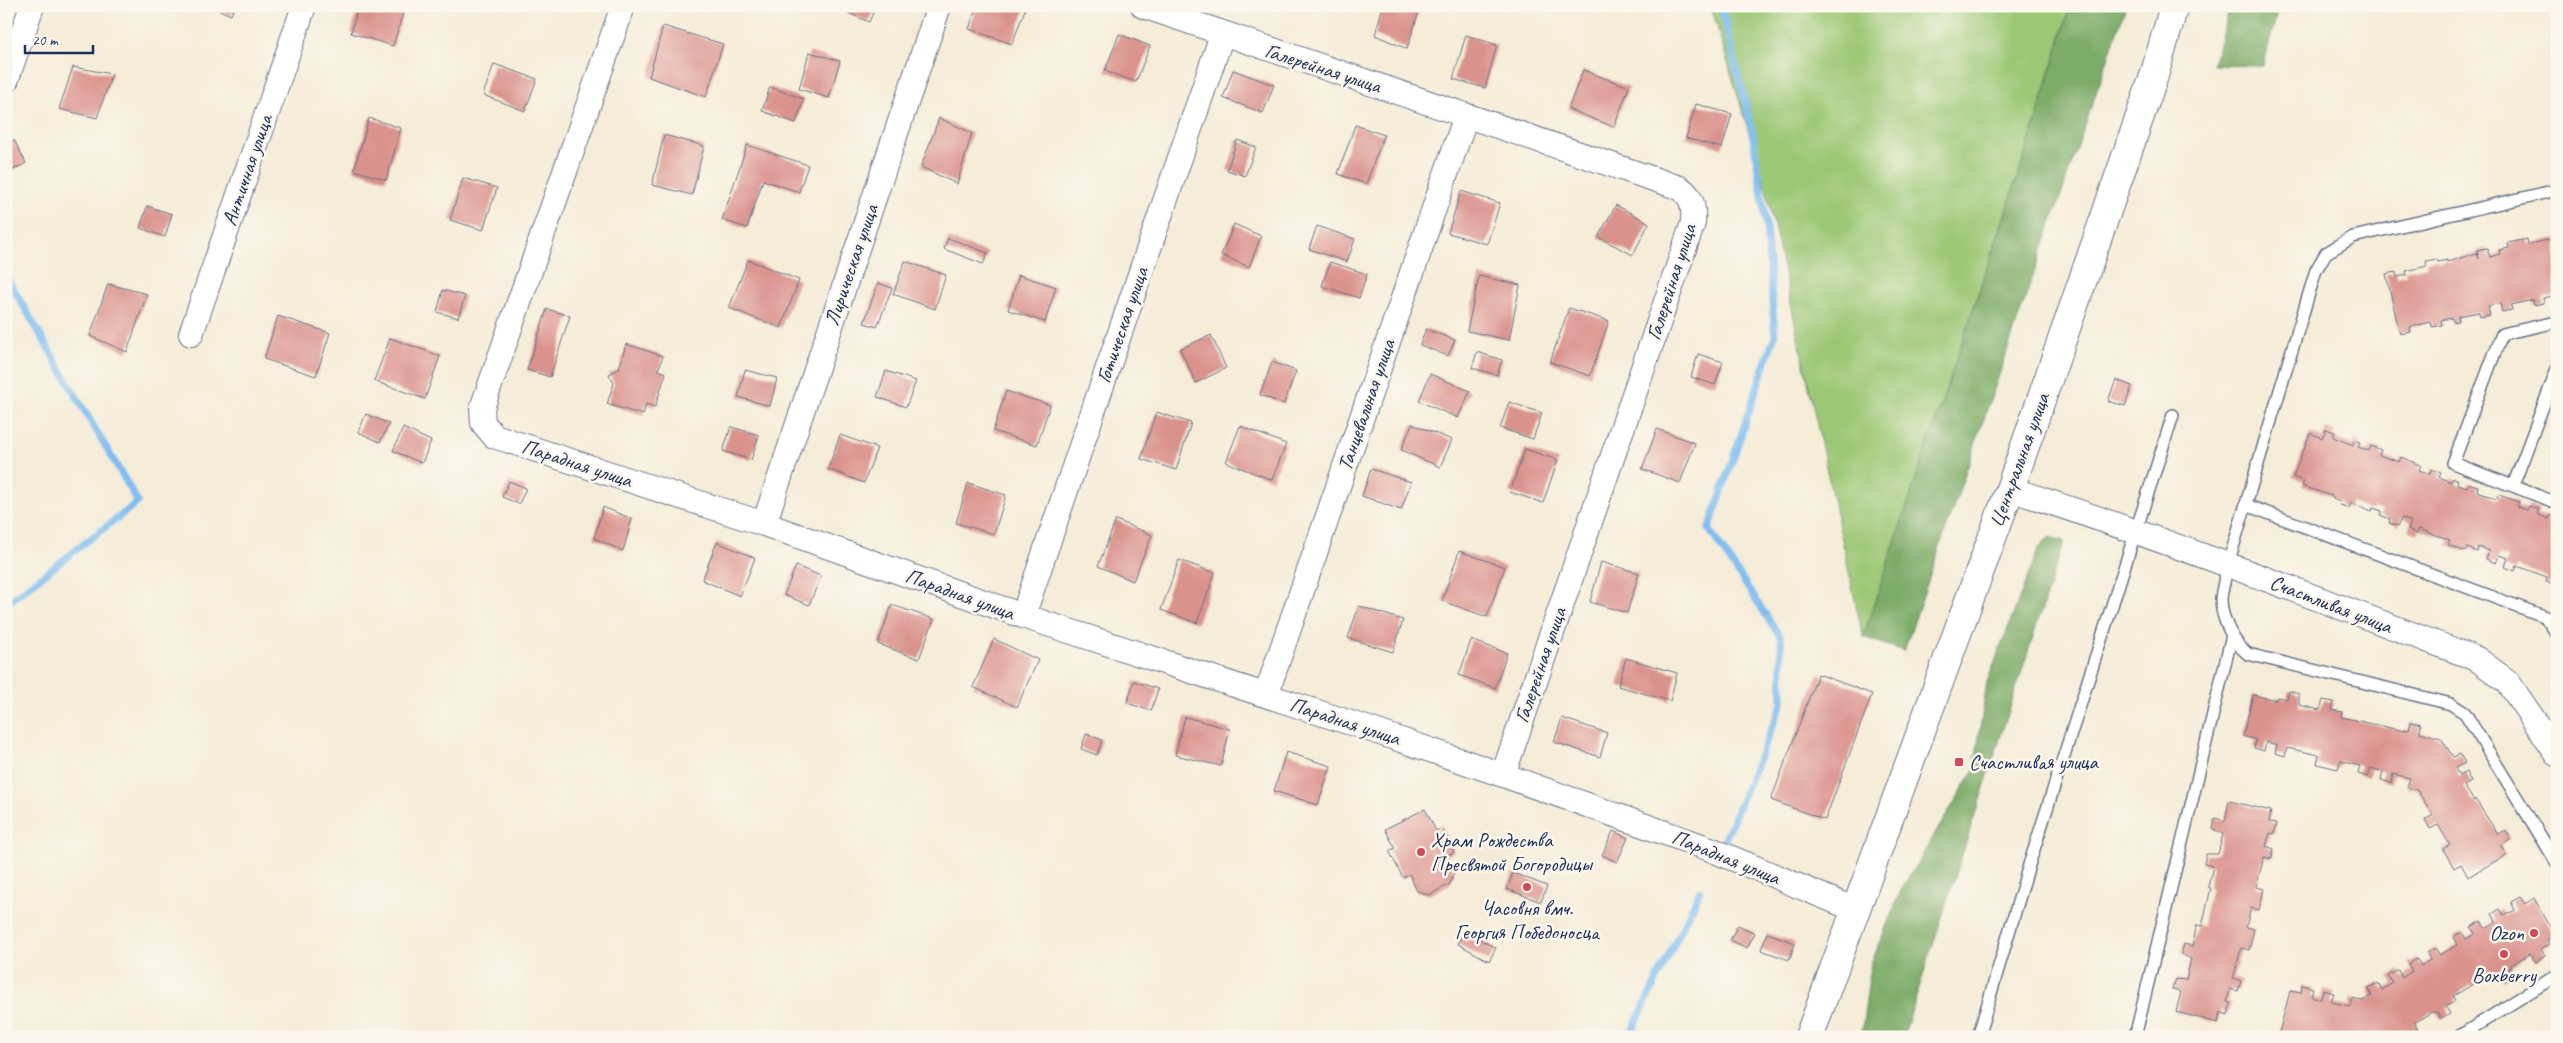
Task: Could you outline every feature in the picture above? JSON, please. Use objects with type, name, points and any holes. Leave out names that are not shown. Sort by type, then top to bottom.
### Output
[{"type":"main road","name":"Центральная улица","points":[[1809,1037],[2010,488],[2154,76],[2174,6]]},
{"type":"street","points":[[6,81],[32,6]]},
{"type":"street","name":"Античная улица","points":[[191,334],[304,6]]},
{"type":"street","name":"Парадная улица","points":[[623,6],[482,408],[483,423],[494,436],[764,524],[1023,616],[1266,695],[1502,775],[1710,849],[1856,910]]},
{"type":"street","name":"Лирическая улица","points":[[764,524],[938,6]]},
{"type":"street","name":"Галерейная улица","points":[[1143,6],[1680,188],[1687,193],[1694,209],[1693,223],[1502,775]]},
{"type":"street","name":"Готическая улица","points":[[1023,616],[1222,34]]},
{"type":"street","name":"Танцевальная улица","points":[[1266,695],[1466,116]]},
{"type":"street","name":"Счастливая улица","points":[[2010,488],[2228,564],[2477,659],[2508,682],[2557,754]]},
{"type":"lane","points":[[2557,190],[2353,237],[2326,253],[2316,270],[2228,564],[2221,599],[2223,614],[2232,635],[2241,649],[2248,654],[2451,704],[2459,709],[2464,713],[2557,863]]},
{"type":"lane","points":[[2557,322],[2502,334],[2453,463],[2557,502]]},
{"type":"lane","points":[[2513,486],[2557,369]]},
{"type":"lane","points":[[1978,1037],[2029,865],[2086,694],[2173,415]]},
{"type":"lane","points":[[2246,505],[2551,619],[2557,634]]},
{"type":"lane","points":[[2136,1037],[2232,635]]},
{"type":"lane","points":[[2458,1037],[2557,975]]},
{"type":"green space","points":[[1711,6],[2070,6],[2032,134],[1863,637],[1767,193]]},
{"type":"green space","points":[[2070,6],[2126,6],[1904,651],[1863,637],[2032,134]]},
{"type":"green space","points":[[2230,6],[2279,6],[2263,66],[2213,65]]},
{"type":"green space","points":[[2050,537],[2064,541],[1903,1037],[1861,1037],[1871,964],[1901,890],[1974,770],[1987,682],[2039,548]]},
{"type":"building","points":[[210,6],[235,6],[231,15]]},
{"type":"building","points":[[358,6],[391,6],[404,10],[393,46],[351,33]]},
{"type":"building","points":[[832,6],[876,6],[869,22]]},
{"type":"building","points":[[977,6],[1026,7],[1012,44],[969,29]]},
{"type":"building","points":[[1383,6],[1420,8],[1407,49],[1375,35]]},
{"type":"building","points":[[663,26],[723,44],[706,97],[649,77]]},
{"type":"building","points":[[1119,34],[1150,46],[1136,82],[1105,71]]},
{"type":"building","points":[[1466,35],[1497,45],[1485,88],[1453,79]]},
{"type":"building","points":[[809,52],[840,61],[829,98],[799,89]]},
{"type":"building","points":[[494,64],[537,79],[525,111],[483,95]]},
{"type":"building","points":[[73,67],[112,74],[97,118],[59,109]]},
{"type":"building","points":[[1233,70],[1274,85],[1263,113],[1223,98]]},
{"type":"building","points":[[1583,70],[1629,87],[1614,127],[1568,109]]},
{"type":"building","points":[[770,87],[804,99],[796,123],[762,111]]},
{"type":"building","points":[[1696,104],[1732,114],[1722,148],[1686,138]]},
{"type":"building","points":[[369,118],[401,128],[386,180],[354,170]]},
{"type":"building","points":[[939,118],[972,133],[957,184],[921,167]]},
{"type":"building","points":[[1355,125],[1384,135],[1366,184],[1338,174]]},
{"type":"building","points":[[664,135],[704,146],[692,195],[652,185]]},
{"type":"building","points":[[14,140],[26,163],[6,174],[6,144]]},
{"type":"building","points":[[1237,140],[1256,147],[1245,176],[1227,170]]},
{"type":"building","points":[[747,145],[808,165],[799,192],[763,180],[747,228],[722,220]]},
{"type":"building","points":[[463,178],[497,188],[483,230],[450,220]]},
{"type":"building","points":[[1461,191],[1500,203],[1487,244],[1448,233]]},
{"type":"building","points":[[1616,205],[1649,223],[1633,255],[1598,237]]},
{"type":"building","points":[[147,206],[172,214],[165,237],[140,228]]},
{"type":"building","points":[[1234,224],[1261,236],[1249,267],[1221,255]]},
{"type":"building","points":[[1317,226],[1355,239],[1347,262],[1309,249]]},
{"type":"building","points":[[948,238],[988,253],[983,264],[944,249]]},
{"type":"building","points":[[2557,238],[2557,299],[2554,296],[2543,298],[2544,303],[2534,305],[2533,300],[2511,305],[2512,310],[2502,312],[2500,303],[2488,306],[2490,315],[2480,317],[2479,312],[2458,316],[2459,321],[2453,322],[2452,318],[2441,320],[2442,325],[2432,327],[2431,322],[2410,327],[2411,332],[2400,334],[2386,274],[2396,272],[2397,277],[2407,275],[2406,271],[2427,266],[2426,261],[2437,259],[2438,262],[2447,260],[2447,262],[2477,253],[2479,259],[2477,250],[2487,248],[2490,257],[2500,254],[2499,250],[2509,248],[2508,243],[2527,239],[2528,244]]},
{"type":"building","points":[[748,260],[799,280],[781,328],[729,308]]},
{"type":"building","points":[[905,261],[946,275],[935,309],[893,294]]},
{"type":"building","points":[[1330,262],[1367,274],[1359,298],[1322,286]]},
{"type":"building","points":[[1019,275],[1056,287],[1045,322],[1008,310]]},
{"type":"building","points":[[1479,276],[1520,285],[1509,340],[1467,331]]},
{"type":"building","points":[[878,283],[892,288],[877,327],[864,323]]},
{"type":"building","points":[[108,284],[147,294],[127,352],[90,336]]},
{"type":"building","points":[[443,290],[465,296],[458,318],[437,312]]},
{"type":"building","points":[[1569,308],[1609,321],[1590,376],[1550,362]]},
{"type":"building","points":[[547,309],[570,316],[550,377],[527,370]]},
{"type":"building","points":[[278,316],[330,333],[316,376],[264,359]]},
{"type":"building","points":[[1426,329],[1455,340],[1448,356],[1420,345]]},
{"type":"building","points":[[1211,335],[1226,368],[1196,383],[1180,349]]},
{"type":"building","points":[[390,338],[440,356],[425,399],[374,381]]},
{"type":"building","points":[[626,344],[663,356],[658,370],[666,373],[655,407],[646,404],[643,415],[607,404],[614,383],[609,374],[619,369]]},
{"type":"building","points":[[1477,352],[1502,360],[1497,375],[1472,368]]},
{"type":"building","points":[[1698,354],[1723,362],[1715,385],[1691,377]]},
{"type":"building","points":[[1272,362],[1296,371],[1284,404],[1260,395]]},
{"type":"building","points":[[745,370],[777,378],[770,406],[738,397]]},
{"type":"building","points":[[886,371],[916,381],[906,407],[877,397]]},
{"type":"building","points":[[1430,374],[1470,391],[1458,418],[1419,401]]},
{"type":"building","points":[[2116,380],[2132,386],[2125,406],[2108,401]]},
{"type":"building","points":[[1006,391],[1050,405],[1037,445],[993,431]]},
{"type":"building","points":[[1509,402],[1542,413],[1533,439],[1500,428]]},
{"type":"building","points":[[1156,412],[1191,423],[1176,470],[1141,459]]},
{"type":"building","points":[[366,414],[389,424],[380,442],[358,432]]},
{"type":"building","points":[[1412,424],[1452,440],[1440,467],[1401,450]]},
{"type":"building","points":[[1240,426],[1286,444],[1272,480],[1226,462]]},
{"type":"building","points":[[731,427],[759,435],[751,460],[723,451]]},
{"type":"building","points":[[403,428],[431,441],[422,463],[393,451]]},
{"type":"building","points":[[1657,429],[1695,443],[1680,483],[1642,469]]},
{"type":"building","points":[[2326,429],[2335,432],[2333,437],[2353,445],[2354,440],[2360,442],[2358,447],[2369,451],[2371,446],[2381,450],[2379,455],[2399,462],[2401,457],[2421,465],[2419,470],[2430,474],[2431,469],[2441,473],[2439,477],[2451,482],[2453,478],[2458,480],[2457,484],[2467,487],[2468,483],[2478,486],[2477,491],[2497,499],[2499,495],[2519,502],[2517,506],[2527,510],[2529,506],[2539,509],[2537,514],[2549,519],[2550,515],[2556,517],[2557,586],[2546,582],[2547,577],[2517,566],[2515,571],[2505,567],[2508,558],[2499,555],[2496,563],[2486,559],[2489,551],[2478,547],[2477,552],[2468,548],[2466,552],[2448,545],[2450,540],[2419,529],[2417,534],[2408,530],[2411,522],[2402,518],[2398,526],[2389,523],[2390,519],[2380,515],[2382,511],[2373,508],[2372,511],[2351,503],[2349,508],[2340,505],[2341,502],[2332,498],[2332,496],[2302,486],[2304,481],[2293,477],[2310,433],[2322,438]]},
{"type":"building","points":[[840,435],[877,448],[864,483],[828,469]]},
{"type":"building","points":[[1525,449],[1558,460],[1543,503],[1510,492]]},
{"type":"building","points":[[1371,469],[1411,482],[1401,510],[1362,496]]},
{"type":"building","points":[[509,481],[526,488],[519,504],[502,497]]},
{"type":"building","points":[[968,483],[1006,495],[994,534],[956,523]]},
{"type":"building","points":[[603,507],[632,519],[623,551],[594,538]]},
{"type":"building","points":[[1116,520],[1152,535],[1133,581],[1098,566]]},
{"type":"building","points":[[717,542],[755,558],[740,596],[702,580]]},
{"type":"building","points":[[1459,551],[1505,567],[1487,617],[1442,601]]},
{"type":"building","points":[[1179,560],[1215,573],[1197,623],[1161,610]]},
{"type":"building","points":[[1601,562],[1639,573],[1627,613],[1590,602]]},
{"type":"building","points":[[796,566],[821,576],[809,605],[784,595]]},
{"type":"building","points":[[892,605],[934,619],[919,659],[878,644]]},
{"type":"building","points":[[1359,606],[1403,620],[1393,652],[1348,638]]},
{"type":"building","points":[[994,639],[1038,660],[1017,707],[973,687]]},
{"type":"building","points":[[1471,640],[1507,653],[1495,688],[1459,675]]},
{"type":"building","points":[[1626,658],[1677,673],[1670,701],[1618,686]]},
{"type":"building","points":[[1818,674],[1872,694],[1825,820],[1771,800]]},
{"type":"building","points":[[1134,681],[1158,689],[1151,711],[1127,703]]},
{"type":"building","points":[[2289,691],[2299,694],[2299,705],[2320,710],[2323,700],[2334,702],[2332,710],[2342,712],[2341,717],[2404,731],[2404,729],[2409,730],[2411,722],[2421,724],[2420,732],[2441,738],[2453,757],[2460,754],[2465,763],[2455,768],[2459,776],[2466,772],[2471,782],[2464,786],[2474,801],[2475,799],[2498,834],[2506,830],[2511,839],[2501,846],[2506,855],[2468,877],[2461,864],[2454,868],[2443,849],[2450,845],[2438,825],[2430,829],[2425,820],[2433,815],[2417,790],[2407,787],[2410,778],[2393,774],[2391,783],[2381,780],[2383,772],[2371,768],[2368,777],[2358,774],[2360,766],[2340,761],[2338,769],[2317,764],[2319,755],[2287,748],[2285,756],[2275,753],[2277,745],[2266,742],[2264,751],[2254,748],[2256,740],[2243,736],[2253,695],[2276,700],[2277,697],[2287,699]]},
{"type":"building","points":[[1185,717],[1230,729],[1221,766],[1175,755]]},
{"type":"building","points":[[1562,718],[1607,733],[1600,757],[1554,742]]},
{"type":"building","points":[[1086,734],[1102,740],[1097,755],[1081,749]]},
{"type":"building","points":[[1286,752],[1331,766],[1318,805],[1274,791]]},
{"type":"building","points":[[2229,801],[2271,811],[2269,822],[2277,823],[2274,834],[2270,833],[2266,846],[2274,849],[2272,859],[2264,857],[2256,887],[2264,889],[2259,910],[2251,908],[2246,927],[2254,929],[2249,950],[2241,948],[2233,978],[2241,981],[2238,991],[2230,989],[2227,1002],[2231,1003],[2228,1015],[2220,1012],[2218,1023],[2176,1012],[2181,992],[2172,990],[2175,979],[2186,980],[2191,959],[2181,954],[2184,944],[2192,946],[2197,925],[2202,926],[2211,888],[2208,887],[2213,866],[2204,864],[2206,854],[2218,854],[2223,834],[2213,829],[2215,818],[2225,821]]},
{"type":"building","name":"Храм Рождества Пресвятой Богородицы","points":[[1425,809],[1436,831],[1442,828],[1454,852],[1446,856],[1454,872],[1450,884],[1429,895],[1417,891],[1409,874],[1403,878],[1389,851],[1395,848],[1385,829]]},
{"type":"building","points":[[1613,831],[1628,838],[1617,862],[1602,855]]},
{"type":"building","name":"Часовня вмч. Георгия Победоносца","points":[[1513,873],[1547,886],[1541,902],[1507,889]]},
{"type":"building","points":[[2520,897],[2525,904],[2534,898],[2555,935],[2547,940],[2550,944],[2541,950],[2545,956],[2536,962],[2529,954],[2511,965],[2512,967],[2509,968],[2513,976],[2504,981],[2500,974],[2490,979],[2488,976],[2453,996],[2455,1001],[2446,1007],[2450,1014],[2441,1019],[2437,1012],[2432,1012],[2415,1022],[2418,1033],[2411,1037],[2408,1037],[2405,1031],[2395,1037],[2296,1037],[2279,1033],[2290,991],[2301,993],[2302,985],[2313,988],[2311,996],[2321,999],[2323,990],[2334,993],[2331,1002],[2350,1006],[2352,998],[2362,1001],[2372,996],[2368,988],[2378,983],[2382,990],[2393,983],[2388,976],[2398,970],[2402,978],[2412,971],[2408,964],[2417,959],[2421,966],[2430,960],[2427,953],[2435,948],[2440,955],[2457,945],[2453,937],[2462,932],[2466,939],[2475,934],[2471,927],[2481,921],[2485,928],[2491,925],[2496,921],[2492,914],[2500,909],[2504,916],[2515,910],[2511,902]]},
{"type":"building","points":[[1738,925],[1755,933],[1747,948],[1730,940]]},
{"type":"building","points":[[1464,931],[1496,948],[1489,961],[1458,944]]},
{"type":"building","points":[[1767,933],[1795,943],[1789,960],[1761,950]]},
{"type":"waterway","points":[[1721,6],[1753,135],[1766,225],[1775,335],[1709,529],[1781,638],[1782,704],[1725,839]]},
{"type":"waterway","points":[[6,276],[138,502],[6,604]]},
{"type":"waterway","points":[[1629,1037],[1700,891]]},
{"type":"place","name":"Счастливая улица","points":[[1959,762]]},
{"type":"place","name":"Храм Рождества Пресвятой Богородицы","points":[[1421,852]]},
{"type":"place","name":"Часовня вмч. Георгия Победоносца","points":[[1527,887]]},
{"type":"place","name":"Ozon","points":[[2534,933]]},
{"type":"place","name":"Boxberry","points":[[2504,954]]}]
